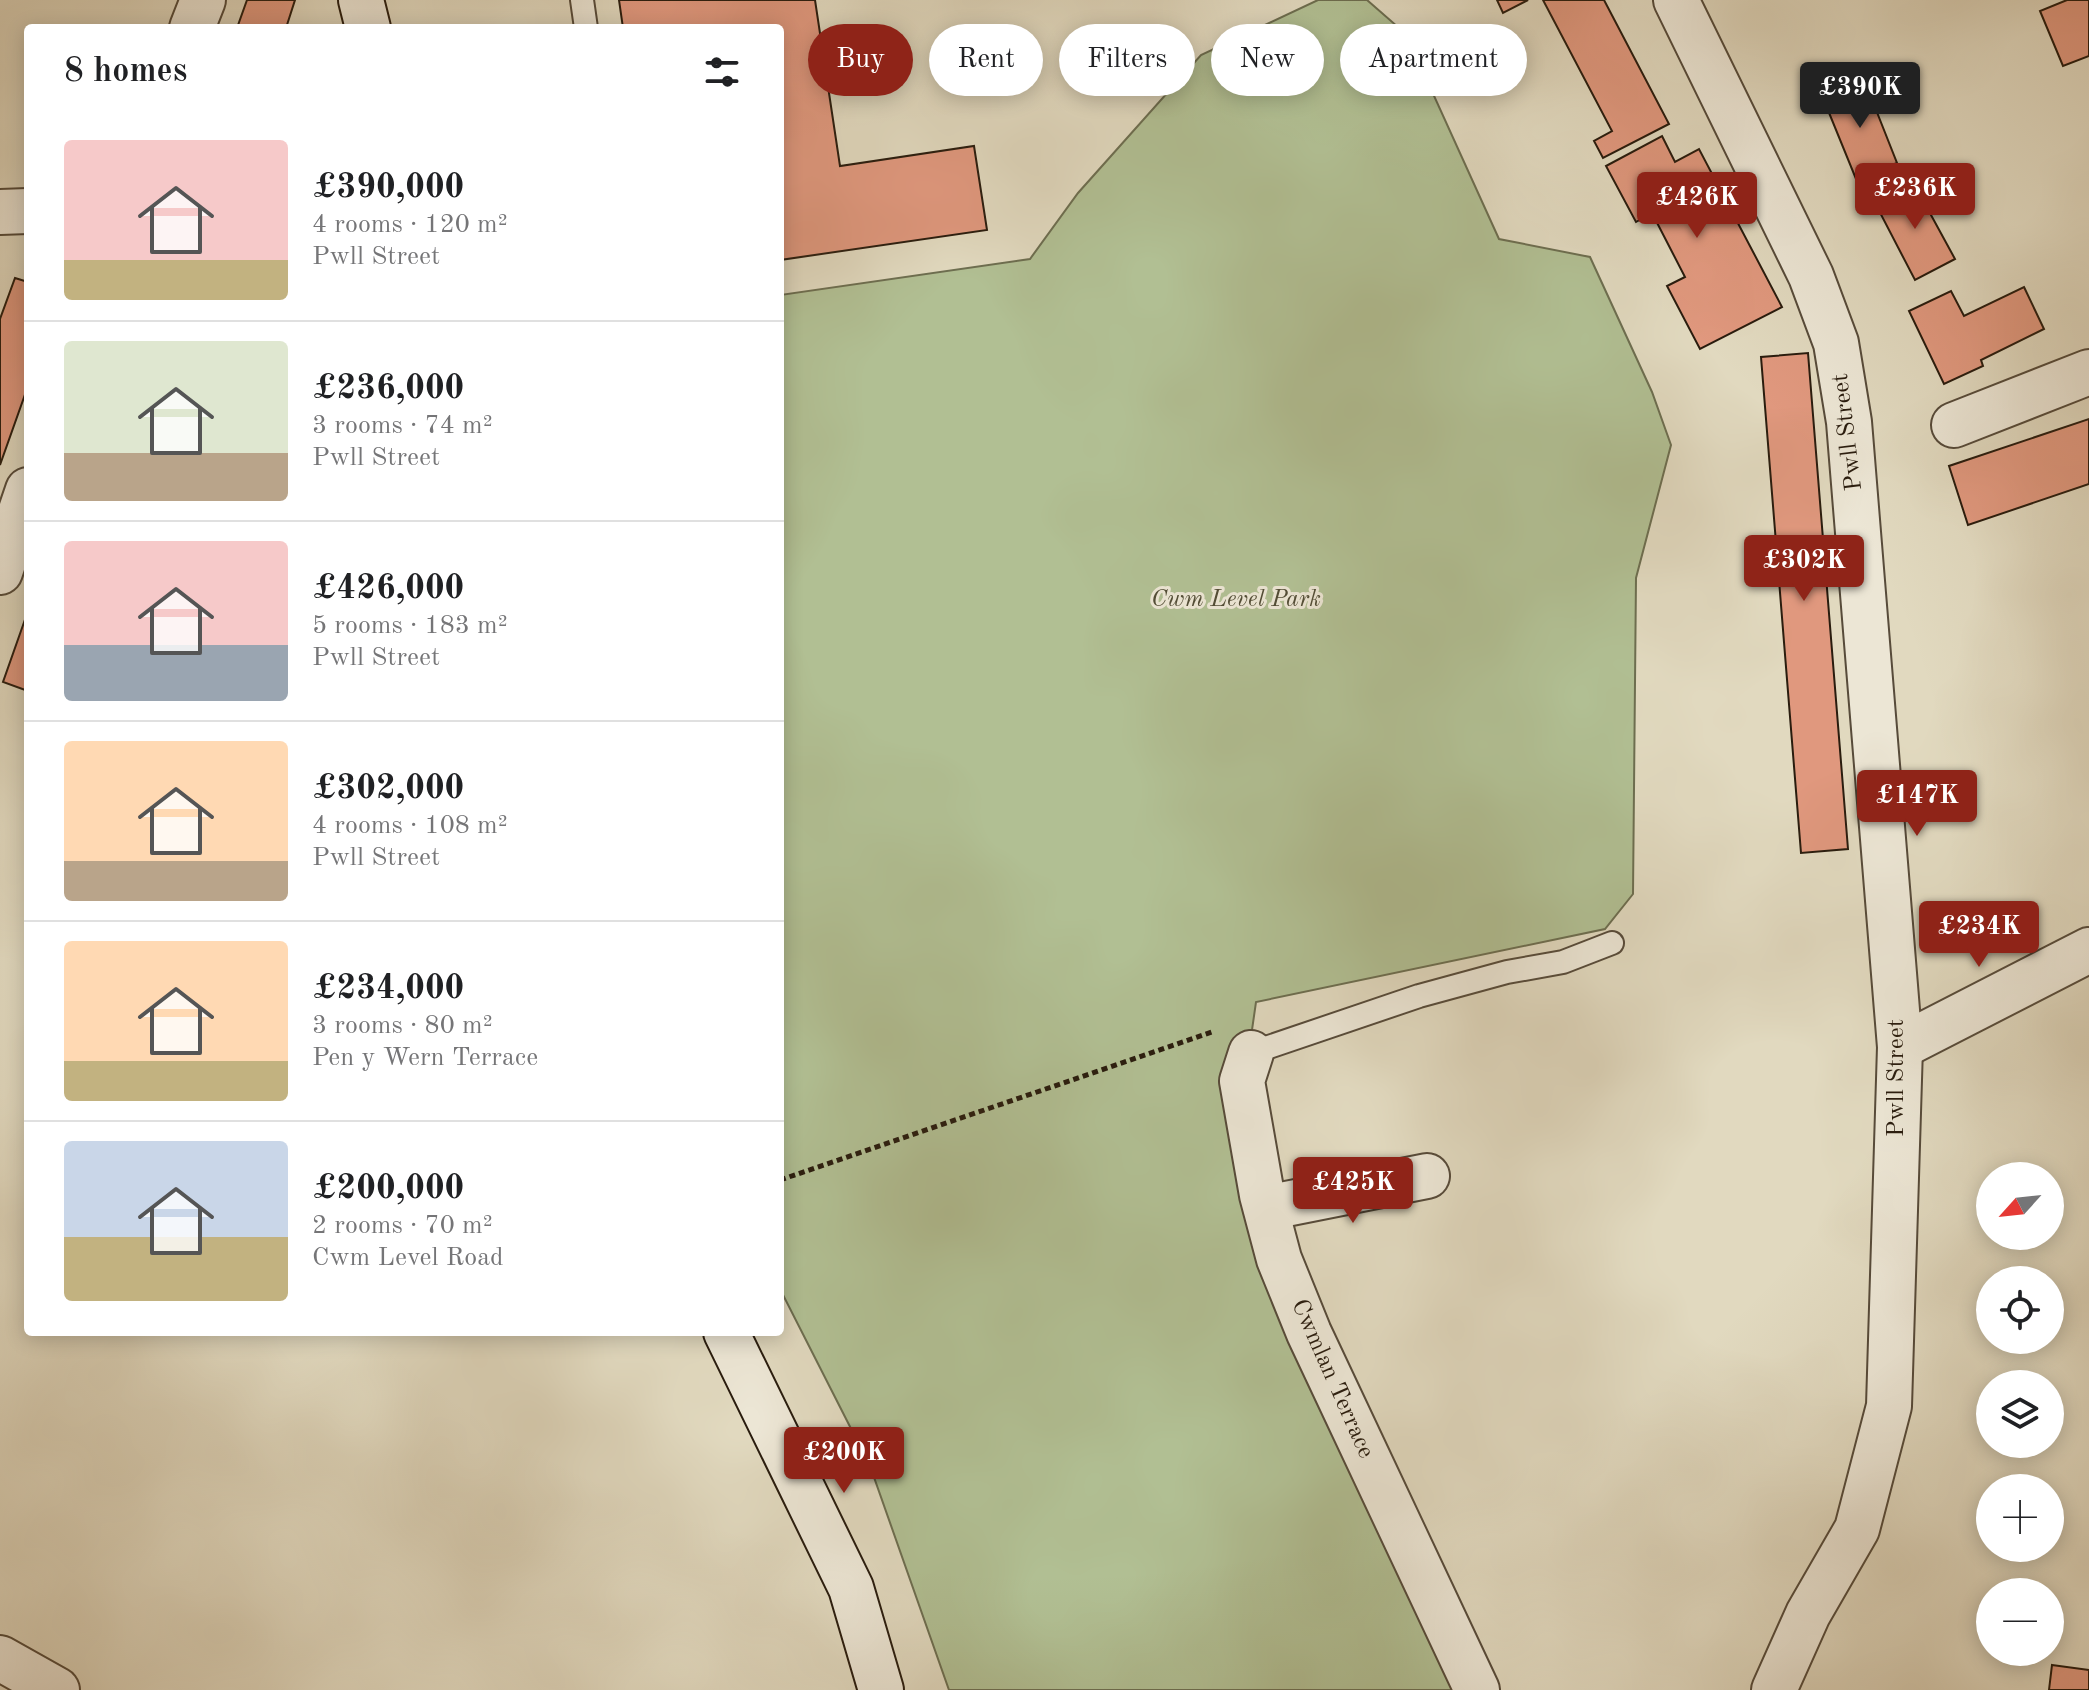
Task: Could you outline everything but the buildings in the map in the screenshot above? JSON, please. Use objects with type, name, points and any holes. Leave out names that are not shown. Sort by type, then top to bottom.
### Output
[{"type":"street","points":[[194,24],[203,0]]},
{"type":"street","points":[[361,0],[367,24]]},
{"type":"street","name":"Pwll Street","points":[[1676,0],[1811,276],[1836,343],[1849,422],[1900,1047],[1889,1406],[1857,1529],[1808,1614],[1774,1690]]},
{"type":"street","points":[[0,212],[24,211]]},
{"type":"street","points":[[1954,425],[2089,372]]},
{"type":"street","points":[[0,572],[24,502]]},
{"type":"street","points":[[1900,1047],[2089,950]]},
{"type":"street","name":"Cwmlan Terrace","points":[[1239,1040],[1242,1081],[1279,1259],[1309,1333],[1477,1690]]},
{"type":"street","points":[[1266,1208],[1427,1176]]},
{"type":"street","points":[[728,1336],[851,1588],[881,1690]]},
{"type":"street","points":[[0,1658],[57,1690]]},
{"type":"lane","points":[[582,0],[585,24]]},
{"type":"lane","points":[[1239,1040],[1507,972],[1563,962],[1612,943]]},
{"type":"path","points":[[784,1179],[1239,1040]]},
{"type":"green space","name":"Cwm Level Park","points":[[1318,0],[1367,0],[1395,24],[1340,24],[1340,96],[1434,96],[1499,239],[1590,257],[1652,392],[1671,445],[1636,578],[1633,894],[1605,929],[1256,1002],[1252,1030],[1228,1087],[1466,1690],[949,1690],[870,1466],[784,1297],[784,294],[1030,259],[1078,193],[1164,96],[1195,96],[1195,62],[1211,50],[1211,96],[1324,96],[1324,24],[1267,24]]}]
